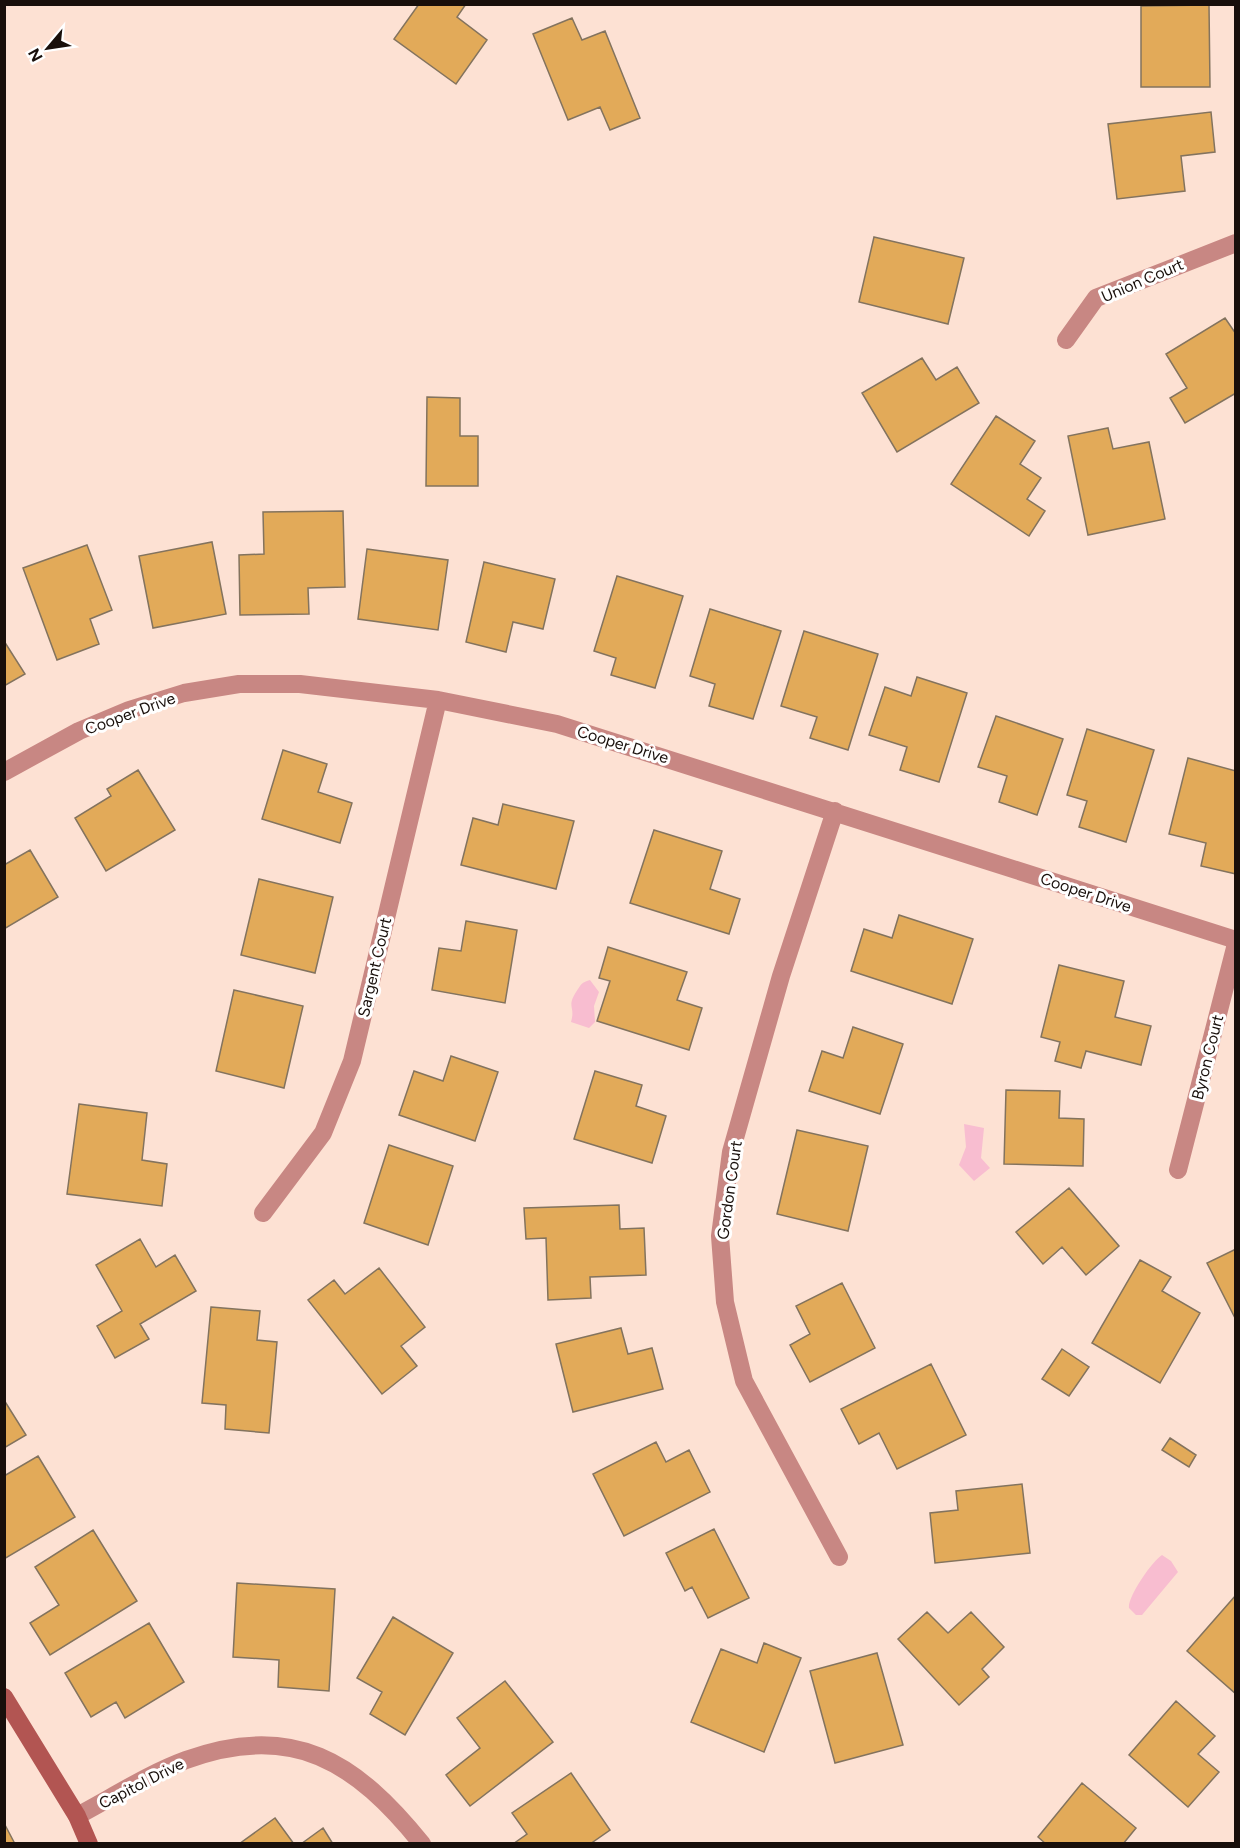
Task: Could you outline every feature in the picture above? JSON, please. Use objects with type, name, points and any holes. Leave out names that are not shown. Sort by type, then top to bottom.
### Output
[{"type":"street","name":"Union Court","points":[[1066,340],[1096,298],[1236,243]]},
{"type":"street","name":"Cooper Drive","points":[[4,772],[79,731],[129,710],[184,693],[217,687],[239,684],[300,684],[438,700],[557,724],[836,811],[1236,942]]},
{"type":"street","name":"Sargent Court","points":[[263,1213],[323,1133],[352,1061],[438,700]]},
{"type":"street","name":"Gordon Court","points":[[836,811],[781,975],[731,1152],[720,1236],[724,1302],[744,1381],[839,1557]]},
{"type":"street","name":"Byron Court","points":[[1178,1170],[1236,942]]},
{"type":"street","points":[[4,1697],[77,1816],[89,1844]]},
{"type":"street","name":"Capitol Drive","points":[[77,1816],[186,1760],[233,1748],[289,1746],[338,1764],[367,1784],[393,1807],[422,1844]]},
{"type":"shaded area","points":[[590,980],[599,992],[594,1006],[595,1022],[589,1028],[571,1022],[571,1003],[582,984]]},
{"type":"shaded area","points":[[964,1124],[984,1128],[981,1158],[990,1168],[974,1181],[959,1165],[966,1147]]},
{"type":"shaded area","points":[[1162,1555],[1171,1561],[1178,1572],[1142,1615],[1136,1615],[1129,1608],[1132,1596],[1147,1572]]},
{"type":"building","points":[[419,4],[466,4],[457,17],[487,40],[456,84],[394,39]]},
{"type":"building","points":[[1209,5],[1210,87],[1141,87],[1141,6]]},
{"type":"building","points":[[572,18],[582,40],[605,31],[640,118],[610,130],[600,107],[568,120],[533,34]]},
{"type":"building","points":[[1211,112],[1215,152],[1181,156],[1185,191],[1117,199],[1108,124]]},
{"type":"building","points":[[874,237],[964,258],[948,324],[859,302]]},
{"type":"building","points":[[1225,318],[1236,334],[1236,393],[1185,423],[1170,398],[1187,388],[1166,354]]},
{"type":"building","points":[[922,358],[936,380],[957,367],[979,403],[897,452],[862,393]]},
{"type":"building","points":[[427,397],[460,398],[460,436],[478,436],[478,486],[426,486]]},
{"type":"building","points":[[996,416],[1035,441],[1020,464],[1041,478],[1027,499],[1045,511],[1029,536],[951,484]]},
{"type":"building","points":[[1108,428],[1113,449],[1149,442],[1165,519],[1088,535],[1068,436]]},
{"type":"building","points":[[343,511],[345,587],[308,588],[309,614],[240,615],[239,555],[264,554],[263,512]]},
{"type":"building","points":[[212,542],[226,614],[153,628],[139,556]]},
{"type":"building","points":[[87,545],[112,610],[90,619],[99,644],[57,660],[23,568]]},
{"type":"building","points":[[367,549],[448,560],[438,630],[358,619]]},
{"type":"building","points":[[484,562],[555,579],[543,629],[513,622],[506,652],[466,642]]},
{"type":"building","points":[[617,576],[683,596],[655,688],[611,675],[616,658],[594,651]]},
{"type":"building","points":[[710,609],[781,631],[753,719],[709,706],[715,684],[690,676]]},
{"type":"building","points":[[804,631],[878,654],[848,750],[810,738],[817,717],[781,706]]},
{"type":"building","points":[[4,641],[25,674],[4,686]]},
{"type":"building","points":[[917,677],[967,693],[939,782],[900,770],[907,747],[869,735],[885,687],[911,696]]},
{"type":"building","points":[[996,716],[1063,739],[1037,815],[999,802],[1007,776],[978,767]]},
{"type":"building","points":[[1087,729],[1154,750],[1126,842],[1079,827],[1087,801],[1067,795]]},
{"type":"building","points":[[283,750],[327,764],[318,792],[352,803],[340,843],[262,819]]},
{"type":"building","points":[[1188,758],[1236,771],[1236,874],[1201,866],[1206,843],[1169,834]]},
{"type":"building","points":[[138,770],[175,830],[106,871],[75,818],[111,796],[107,789]]},
{"type":"building","points":[[503,804],[574,821],[556,889],[461,865],[473,818],[498,825]]},
{"type":"building","points":[[654,830],[722,851],[710,889],[740,899],[729,934],[630,903]]},
{"type":"building","points":[[30,850],[58,897],[4,929],[4,865]]},
{"type":"building","points":[[259,879],[333,897],[315,973],[241,955]]},
{"type":"building","points":[[899,915],[973,939],[952,1004],[851,971],[864,929],[892,938]]},
{"type":"building","points":[[466,921],[517,930],[505,1003],[432,990],[439,948],[461,951]]},
{"type":"building","points":[[608,947],[687,972],[677,1000],[702,1008],[689,1050],[597,1021],[610,981],[599,978]]},
{"type":"building","points":[[1059,965],[1124,981],[1115,1017],[1151,1026],[1141,1065],[1086,1051],[1081,1068],[1055,1061],[1060,1042],[1041,1037]]},
{"type":"building","points":[[234,990],[303,1006],[284,1088],[216,1071]]},
{"type":"building","points":[[853,1027],[903,1044],[880,1114],[809,1091],[822,1051],[843,1058]]},
{"type":"building","points":[[451,1056],[498,1072],[475,1141],[399,1115],[414,1071],[443,1081]]},
{"type":"building","points":[[595,1071],[642,1085],[636,1106],[666,1116],[652,1163],[574,1139]]},
{"type":"building","points":[[1006,1090],[1060,1091],[1059,1118],[1084,1119],[1083,1166],[1004,1164]]},
{"type":"building","points":[[79,1104],[147,1113],[142,1160],[167,1164],[162,1206],[67,1194]]},
{"type":"building","points":[[797,1130],[868,1146],[848,1231],[777,1214]]},
{"type":"building","points":[[389,1145],[453,1166],[428,1245],[364,1223]]},
{"type":"building","points":[[1069,1188],[1119,1246],[1086,1275],[1062,1247],[1043,1264],[1016,1232]]},
{"type":"building","points":[[619,1205],[620,1229],[644,1228],[646,1275],[590,1277],[591,1298],[548,1300],[546,1238],[526,1239],[524,1208]]},
{"type":"building","points":[[140,1239],[156,1267],[175,1255],[196,1291],[140,1324],[149,1339],[115,1358],[97,1326],[122,1311],[96,1265]]},
{"type":"building","points":[[1236,1249],[1236,1320],[1207,1263]]},
{"type":"building","points":[[1140,1260],[1171,1277],[1162,1291],[1200,1313],[1160,1383],[1092,1343]]},
{"type":"building","points":[[379,1268],[425,1327],[401,1346],[417,1366],[382,1394],[308,1300],[334,1280],[345,1294]]},
{"type":"building","points":[[842,1283],[875,1348],[810,1382],[790,1345],[810,1334],[796,1306]]},
{"type":"building","points":[[211,1307],[260,1311],[257,1340],[277,1342],[269,1433],[225,1429],[226,1405],[202,1403]]},
{"type":"building","points":[[621,1328],[628,1354],[652,1348],[663,1389],[573,1412],[556,1344]]},
{"type":"building","points":[[1062,1349],[1089,1367],[1069,1396],[1042,1379]]},
{"type":"building","points":[[931,1364],[966,1435],[897,1469],[879,1433],[859,1444],[841,1409]]},
{"type":"building","points":[[4,1400],[26,1435],[4,1448]]},
{"type":"building","points":[[1170,1438],[1196,1455],[1189,1467],[1162,1450]]},
{"type":"building","points":[[656,1442],[666,1462],[689,1450],[710,1492],[624,1536],[593,1474]]},
{"type":"building","points":[[38,1456],[75,1517],[4,1559],[4,1476]]},
{"type":"building","points":[[1022,1484],[1030,1553],[935,1563],[930,1513],[958,1510],[956,1491]]},
{"type":"building","points":[[714,1529],[749,1598],[708,1618],[692,1587],[685,1591],[666,1553]]},
{"type":"building","points":[[93,1530],[137,1601],[50,1655],[30,1623],[59,1605],[35,1567]]},
{"type":"building","points":[[237,1583],[335,1589],[329,1691],[278,1687],[279,1660],[233,1657]]},
{"type":"building","points":[[1236,1595],[1236,1694],[1187,1651]]},
{"type":"building","points":[[927,1612],[948,1633],[971,1612],[1004,1647],[982,1669],[989,1677],[959,1705],[898,1639]]},
{"type":"building","points":[[393,1617],[453,1653],[405,1735],[370,1714],[382,1692],[357,1678]]},
{"type":"building","points":[[149,1623],[184,1682],[125,1718],[116,1702],[91,1717],[65,1673]]},
{"type":"building","points":[[764,1643],[801,1658],[764,1752],[691,1722],[721,1649],[757,1663]]},
{"type":"building","points":[[877,1653],[903,1745],[835,1763],[810,1671]]},
{"type":"building","points":[[505,1681],[553,1742],[470,1806],[446,1775],[480,1748],[457,1718]]},
{"type":"building","points":[[1176,1701],[1215,1736],[1198,1754],[1219,1772],[1188,1807],[1129,1755]]},
{"type":"building","points":[[571,1773],[610,1830],[590,1844],[513,1844],[527,1834],[512,1813]]},
{"type":"building","points":[[1082,1783],[1136,1828],[1123,1844],[1046,1844],[1038,1837]]},
{"type":"building","points":[[275,1818],[294,1844],[239,1844]]},
{"type":"building","points":[[4,1823],[15,1844],[4,1844]]},
{"type":"building","points":[[323,1828],[333,1844],[301,1844]]}]
